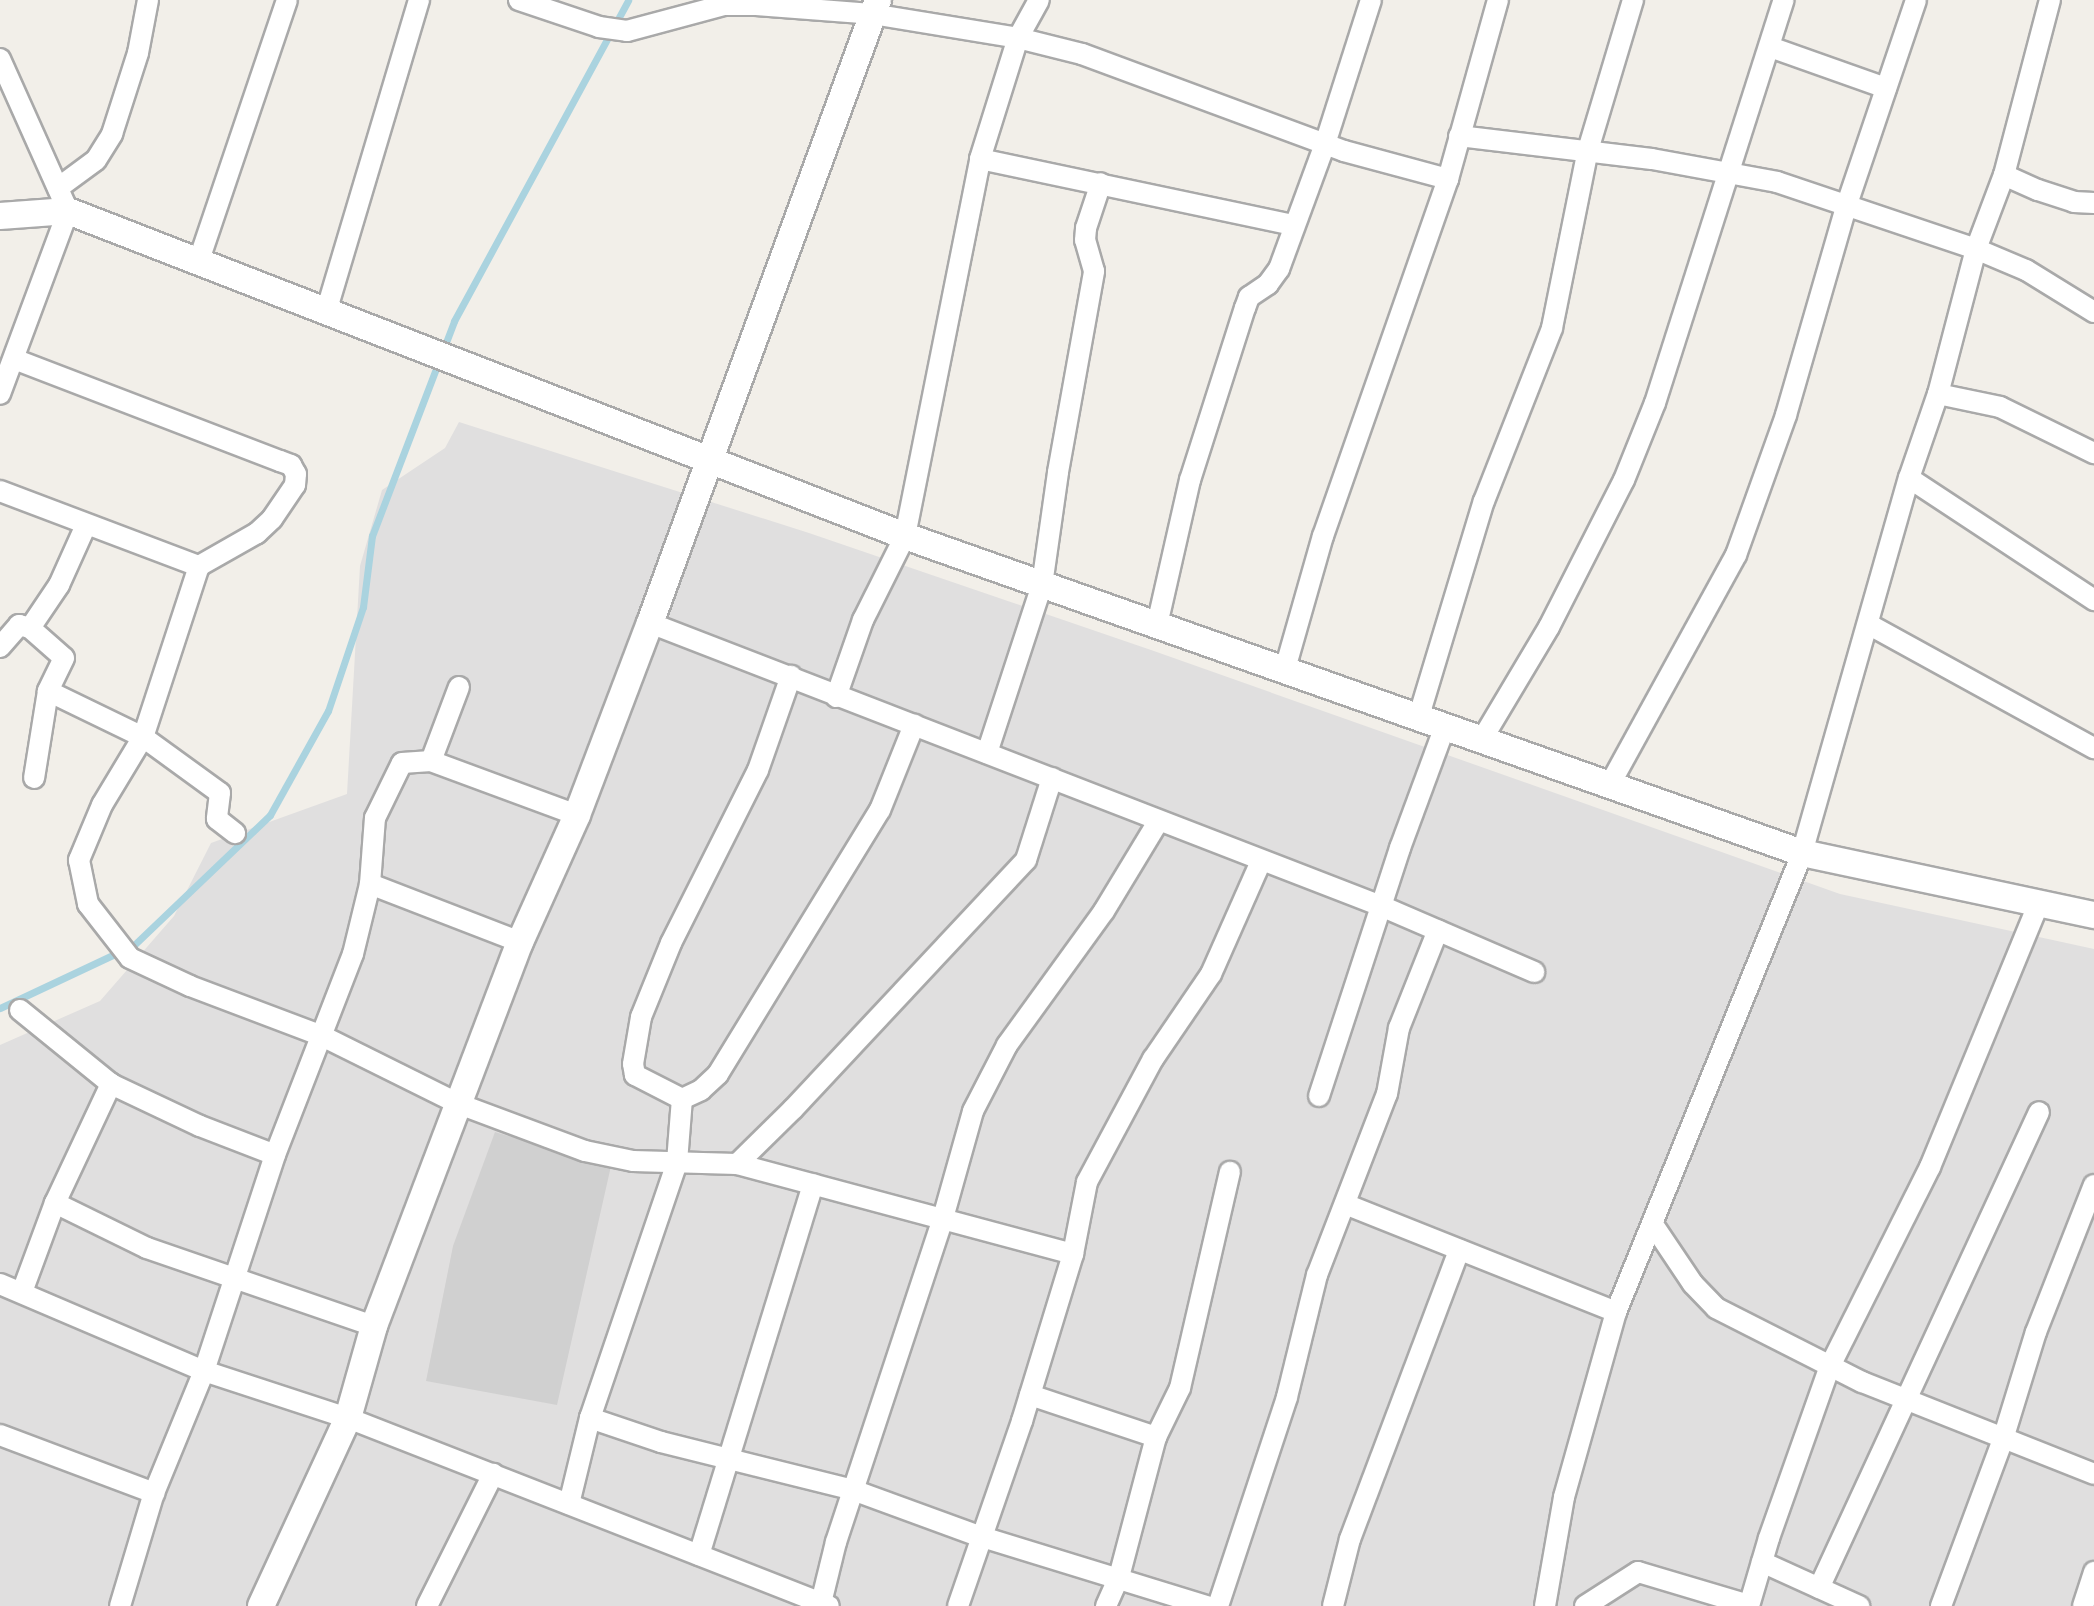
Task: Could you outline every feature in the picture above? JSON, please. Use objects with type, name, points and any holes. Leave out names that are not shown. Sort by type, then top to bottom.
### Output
[{"type":"street","points":[[0,394],[14,359],[63,200],[96,160],[112,134],[138,53],[148,0]]},
{"type":"street","points":[[199,260],[287,0]]},
{"type":"street","points":[[326,312],[419,0]]},
{"type":"street","points":[[519,0],[599,27],[627,31],[724,5],[875,7],[1082,54],[1325,144],[1448,179]]},
{"type":"street","points":[[836,697],[863,620],[905,536],[980,159],[1018,38],[1039,0]]},
{"type":"street","points":[[1157,625],[1190,480],[1245,308],[1249,297],[1268,284],[1279,269],[1325,144],[1371,0]]},
{"type":"street","points":[[1285,669],[1336,495],[1448,179],[1498,0]]},
{"type":"street","points":[[1418,719],[1484,501],[1552,328],[1588,150],[1633,0]]},
{"type":"street","points":[[1481,741],[1549,627],[1624,480],[1655,403],[1784,0]]},
{"type":"street","points":[[1609,786],[1736,555],[1786,415],[1847,204],[1916,0]]},
{"type":"street","points":[[1545,1606],[1564,1497],[1616,1312],[1802,853],[1909,478],[1938,394],[1976,249],[2004,175],[2050,0]]},
{"type":"street","points":[[261,1606],[348,1418],[374,1326],[520,942],[577,815],[650,623],[875,7]]},
{"type":"street","points":[[1770,47],[1886,88]]},
{"type":"street","points":[[0,59],[63,200]]},
{"type":"street","points":[[1459,136],[1588,150],[1729,171],[1847,204],[1976,249],[2026,270],[2094,312]]},
{"type":"street","points":[[980,159],[1294,225]]},
{"type":"street","points":[[2004,175],[2050,194],[2094,203]]},
{"type":"street","points":[[987,753],[1042,585],[1058,472],[1094,271],[1085,240],[1086,228],[1101,183]]},
{"type":"street","points":[[0,216],[63,200],[326,312],[905,536],[1285,669],[1444,729],[1802,853],[2094,915]]},
{"type":"street","points":[[14,359],[291,465],[296,474],[295,485],[272,519],[257,533],[199,566],[143,737],[102,805],[79,860],[88,904],[130,958],[190,986],[320,1035],[459,1104],[585,1151],[633,1161],[737,1164],[1073,1254]]},
{"type":"street","points":[[1938,394],[2000,407],[2094,453]]},
{"type":"street","points":[[1909,478],[2094,600]]},
{"type":"street","points":[[0,491],[199,566]]},
{"type":"street","points":[[30,628],[59,585],[86,525]]},
{"type":"street","points":[[650,623],[1158,822],[1187,829],[1261,861],[1381,906],[1534,972]]},
{"type":"street","points":[[1868,624],[2094,748]]},
{"type":"street","points":[[0,647],[19,625],[30,628],[64,658],[48,691],[34,778]]},
{"type":"street","points":[[682,1099],[635,1075],[633,1064],[641,1017],[671,943],[758,770],[791,676]]},
{"type":"street","points":[[431,761],[459,687]]},
{"type":"street","points":[[48,691],[143,737],[220,793],[217,819],[235,833]]},
{"type":"street","points":[[682,1099],[701,1090],[718,1074],[880,810],[914,725]]},
{"type":"street","points":[[1319,1096],[1381,906],[1444,729]]},
{"type":"street","points":[[120,1606],[154,1493],[204,1371],[275,1155],[353,954],[370,884],[375,818],[402,763],[431,761],[577,815]]},
{"type":"street","points":[[737,1164],[756,1148],[1026,860],[1052,778]]},
{"type":"street","points":[[0,1284],[204,1371],[348,1418],[699,1555],[786,1598],[825,1604],[853,1490],[943,1218],[973,1111],[1007,1045],[1104,911],[1158,822]]},
{"type":"street","points":[[958,1606],[979,1536],[1030,1395],[1073,1254],[1087,1182],[1153,1059],[1211,974],[1261,861]]},
{"type":"street","points":[[370,884],[520,942]]},
{"type":"street","points":[[1585,1606],[1638,1572],[1749,1606],[1830,1366],[1930,1167],[2039,903]]},
{"type":"street","points":[[1218,1606],[1287,1397],[1317,1275],[1387,1094],[1399,1028],[1438,930]]},
{"type":"street","points":[[20,1010],[111,1084],[200,1126],[275,1155]]},
{"type":"street","points":[[22,1292],[55,1203],[111,1084]]},
{"type":"street","points":[[569,1504],[590,1418],[677,1162],[682,1099]]},
{"type":"street","points":[[1819,1588],[2039,1112]]},
{"type":"street","points":[[1106,1606],[1119,1577],[1156,1437],[1184,1375],[1230,1172]]},
{"type":"street","points":[[699,1555],[813,1184]]},
{"type":"street","points":[[1941,1606],[2003,1439],[2036,1332],[2094,1185]]},
{"type":"street","points":[[55,1203],[147,1248],[374,1326]]},
{"type":"street","points":[[1345,1204],[1616,1312]]},
{"type":"street","points":[[1652,1223],[1693,1284],[1716,1308],[1830,1366],[1904,1399],[2094,1474]]},
{"type":"street","points":[[1333,1606],[1350,1539],[1459,1250]]},
{"type":"street","points":[[1030,1395],[1156,1437]]},
{"type":"street","points":[[590,1418],[661,1442],[853,1490],[979,1536],[1207,1606]]},
{"type":"street","points":[[0,1435],[154,1493]]},
{"type":"street","points":[[432,1604],[493,1474]]},
{"type":"street","points":[[1762,1562],[1859,1606]]},
{"type":"street","points":[[2083,1606],[2094,1572]]},
{"type":"shaded area","points":[[459,422],[809,533],[1151,650],[1840,894],[2094,949],[2094,1606],[0,1606],[0,1045],[100,1001],[174,916],[211,843],[347,794],[360,566],[382,490],[445,448]]},
{"type":"shaded area","points":[[495,1132],[611,1166],[557,1405],[426,1381],[453,1246]]},
{"type":"waterway","points":[[0,1008],[134,945],[270,815],[328,711],[363,607],[372,536],[454,321],[628,0]]}]
